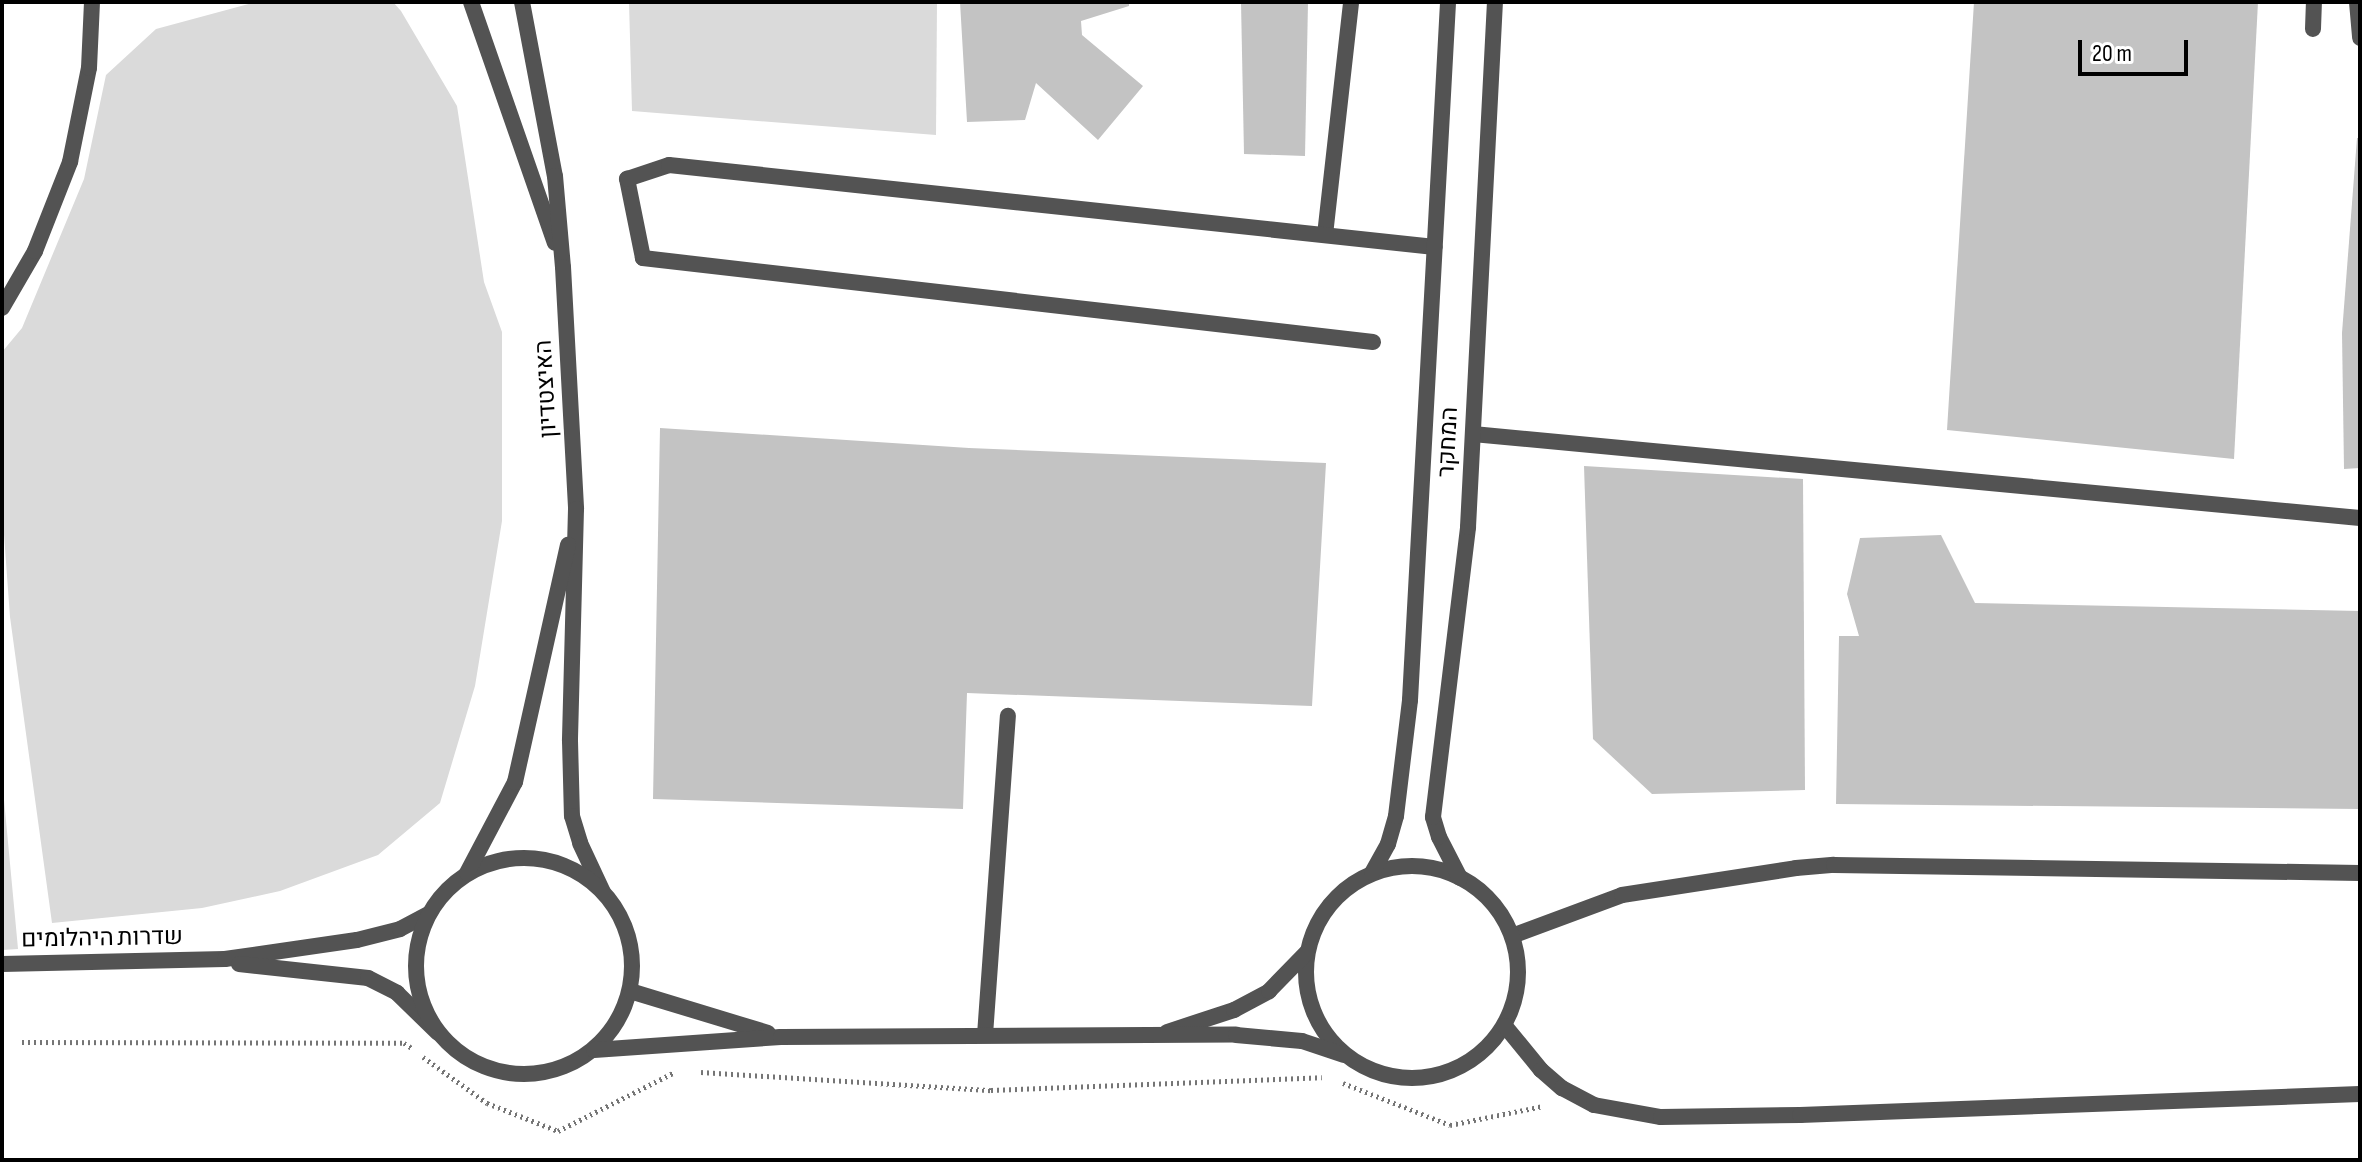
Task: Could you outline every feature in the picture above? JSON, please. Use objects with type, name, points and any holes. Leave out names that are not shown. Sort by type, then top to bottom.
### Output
[{"type":"street","points":[[2,308],[35,251],[70,162],[89,68],[92,2]]},
{"type":"street","points":[[471,2],[563,267]]},
{"type":"street","points":[[522,2],[555,176],[563,267]]},
{"type":"street","points":[[1325,235],[1351,2]]},
{"type":"street","name":"המחקר","points":[[1372,873],[1388,844],[1396,816],[1410,700],[1448,2]]},
{"type":"street","name":"המחקר","points":[[1460,878],[1439,837],[1433,817],[1461,603],[1473,434],[1495,2]]},
{"type":"street","points":[[2313,29],[2314,2]]},
{"type":"street","points":[[2357,2],[2360,38]]},
{"type":"street","points":[[1373,342],[643,258],[627,179],[669,165],[1435,247]]},
{"type":"street","name":"האיצטדיון","points":[[563,267],[576,509]]},
{"type":"street","points":[[1473,434],[2360,518]]},
{"type":"street","points":[[467,873],[515,782],[576,509]]},
{"type":"street","points":[[202,960],[368,978],[397,993],[463,1057],[495,1071],[530,1075],[564,1068],[594,1050],[617,1023],[630,991],[632,956],[623,922],[603,892],[580,843],[569,781],[576,509]]},
{"type":"street","points":[[985,1035],[1008,716]]},
{"type":"street","points":[[438,1033],[422,1005],[415,974],[418,943],[428,914],[445,890],[467,873],[502,859],[539,858],[574,870],[603,892]]},
{"type":"street","points":[[594,1050],[781,1037],[900,1039],[985,1035],[1236,1035],[1302,1041],[1344,1055],[1370,1071],[1400,1079],[1431,1078],[1460,1068],[1485,1051],[1505,1026],[1516,997],[1519,967],[1512,936],[1498,908],[1476,886],[1418,865],[1389,867],[1372,873],[1338,894],[1319,918],[1307,952],[1305,974],[1309,1004],[1323,1031],[1344,1055]]},
{"type":"street","points":[[1512,936],[1622,895],[1809,867],[2360,873]]},
{"type":"street","points":[[202,960],[357,940],[400,929],[428,914]]},
{"type":"street","points":[[1155,1037],[1234,1010],[1269,991],[1307,952]]},
{"type":"street","name":"שדרות היהלומים","points":[[2,964],[202,960]]},
{"type":"street","points":[[630,991],[781,1037]]},
{"type":"street","points":[[1505,1026],[1541,1070],[1576,1096],[1594,1105],[1661,1117],[1800,1115],[2360,1094]]},
{"type":"path","points":[[22,1042],[404,1043],[487,1103],[558,1131],[679,1071]]},
{"type":"path","points":[[695,1072],[991,1090],[1327,1077]]},
{"type":"path","points":[[1341,1082],[1450,1125],[1576,1096]]},
{"type":"shaded area","points":[[256,2],[393,2],[457,106],[484,282],[502,332],[502,521],[475,686],[440,803],[378,855],[280,891],[202,908],[52,923],[10,617],[2,507],[2,352],[22,328],[84,179],[106,75],[156,29]]},
{"type":"shaded area","points":[[629,2],[937,2],[936,135],[632,111]]},
{"type":"shaded area","points":[[2,778],[18,949],[2,950]]},
{"type":"building","points":[[960,2],[1129,2],[1129,6],[1081,21],[1082,35],[1143,86],[1098,140],[1036,83],[1025,120],[967,122]]},
{"type":"building","points":[[1241,2],[1308,2],[1305,156],[1244,154]]},
{"type":"building","points":[[1974,2],[2258,2],[2234,459],[1947,430]]},
{"type":"building","points":[[2357,138],[2360,138],[2360,468],[2344,469],[2342,333]]},
{"type":"building","points":[[660,428],[969,448],[1326,463],[1312,706],[967,693],[963,809],[653,799]]},
{"type":"building","points":[[1584,466],[1803,479],[1805,790],[1652,794],[1593,739]]},
{"type":"building","points":[[1941,535],[1975,603],[2360,611],[2360,809],[1836,804],[1839,636],[1859,636],[1847,594],[1860,538]]}]
